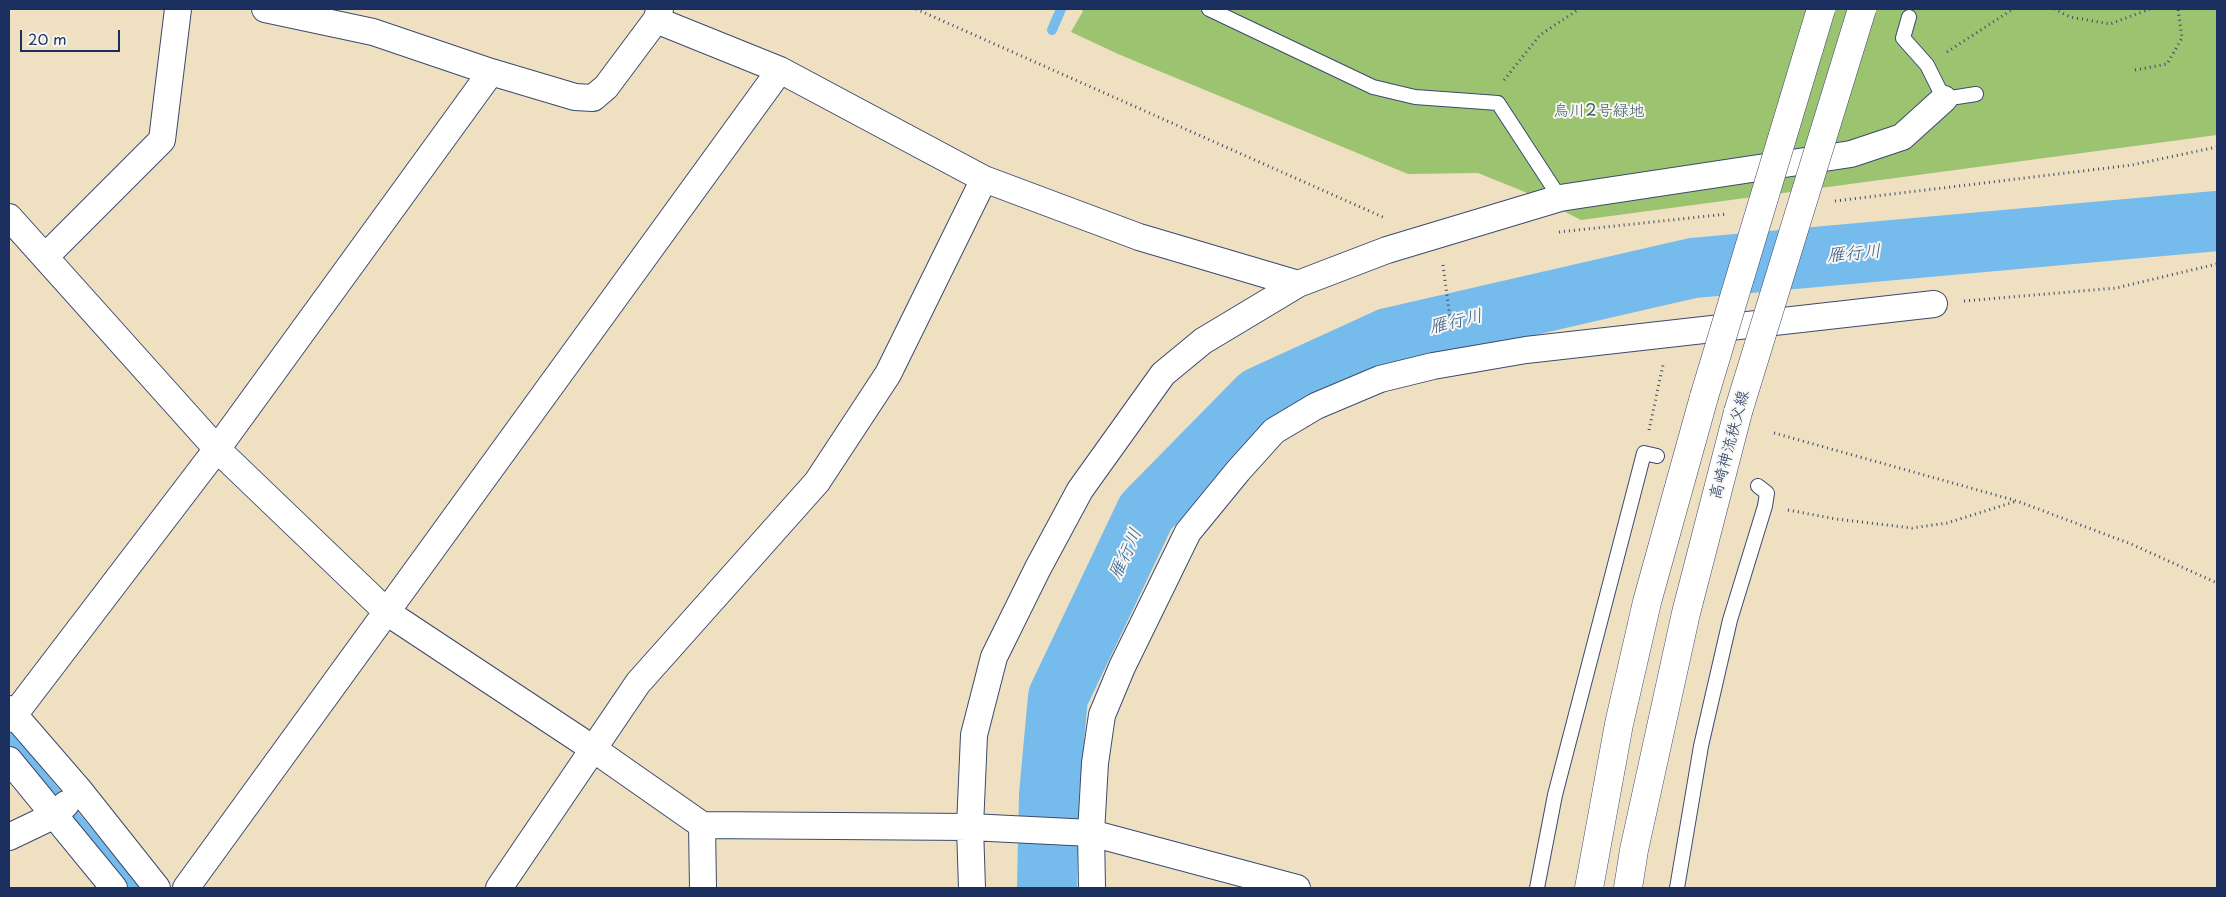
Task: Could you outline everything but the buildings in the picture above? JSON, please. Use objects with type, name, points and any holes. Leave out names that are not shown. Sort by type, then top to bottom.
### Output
[{"type":"main road","points":[[1589,888],[1619,724],[1642,621],[1704,397],[1821,9]]},
{"type":"main road","name":"高崎神流秩父線","points":[[1628,888],[1658,733],[1686,613],[1738,412],[1862,9]]},
{"type":"street","points":[[46,256],[162,140],[178,9]]},
{"type":"street","points":[[265,9],[372,32],[491,72],[575,97],[593,98],[606,87],[658,15],[780,70],[984,179],[1139,237],[1298,284]]},
{"type":"street","points":[[186,888],[388,613],[780,70]]},
{"type":"street","points":[[157,888],[80,791],[10,714],[217,449],[491,72]]},
{"type":"street","points":[[972,888],[970,827],[974,735],[994,658],[1038,568],[1080,490],[1163,374],[1203,341],[1298,284],[1387,250],[1436,242],[1560,198],[1851,154],[1902,137],[1944,99]]},
{"type":"street","points":[[499,888],[592,748],[638,683],[817,482],[888,374],[984,179]]},
{"type":"street","points":[[9,218],[46,256],[217,449],[388,613],[592,748],[702,824],[970,827],[1092,833],[1297,888]]},
{"type":"street","points":[[1092,888],[1095,763],[1102,715],[1122,667],[1188,532],[1274,431],[1316,406],[1380,379],[1455,354],[1526,350],[1934,304]]},
{"type":"street","points":[[9,760],[114,888]]},
{"type":"street","points":[[9,838],[55,815],[80,791]]},
{"type":"street","points":[[702,824],[704,888]]},
{"type":"lane","points":[[1209,9],[1373,86],[1415,97],[1498,103],[1560,198]]},
{"type":"lane","points":[[1909,17],[1903,38],[1927,65],[1944,99],[1976,94]]},
{"type":"lane","points":[[1538,888],[1555,795],[1650,454]]},
{"type":"lane","points":[[1677,888],[1701,746],[1730,620],[1765,506],[1767,493],[1758,486]]},
{"type":"path","points":[[916,9],[1436,242],[1455,354]]},
{"type":"path","points":[[1486,102],[1540,35],[1579,9]]},
{"type":"path","points":[[1927,65],[2012,9]]},
{"type":"path","points":[[2054,9],[2070,17],[2110,24],[2150,9]]},
{"type":"path","points":[[2135,70],[2167,64],[2182,38],[2178,9]]},
{"type":"path","points":[[1934,304],[2116,288],[2217,264]]},
{"type":"path","points":[[1650,454],[1669,334]]},
{"type":"path","points":[[1774,433],[2017,501],[2131,544],[2217,583]]},
{"type":"path","points":[[1765,506],[1836,519],[1912,528],[1947,523],[2017,501]]},
{"type":"green space","name":"烏川2号緑地","points":[[1080,9],[2217,9],[2217,135],[1581,220],[1525,192],[1478,173],[1408,174],[1118,54],[1071,32],[1083,11]]},
{"type":"waterway","points":[[1052,30],[1061,9]]},
{"type":"waterway","name":"雁行川","points":[[1047,888],[1049,795],[1058,697],[1146,512],[1259,397],[1388,338],[1693,268],[2217,221]]},
{"type":"waterway","points":[[9,736],[134,888]]}]
